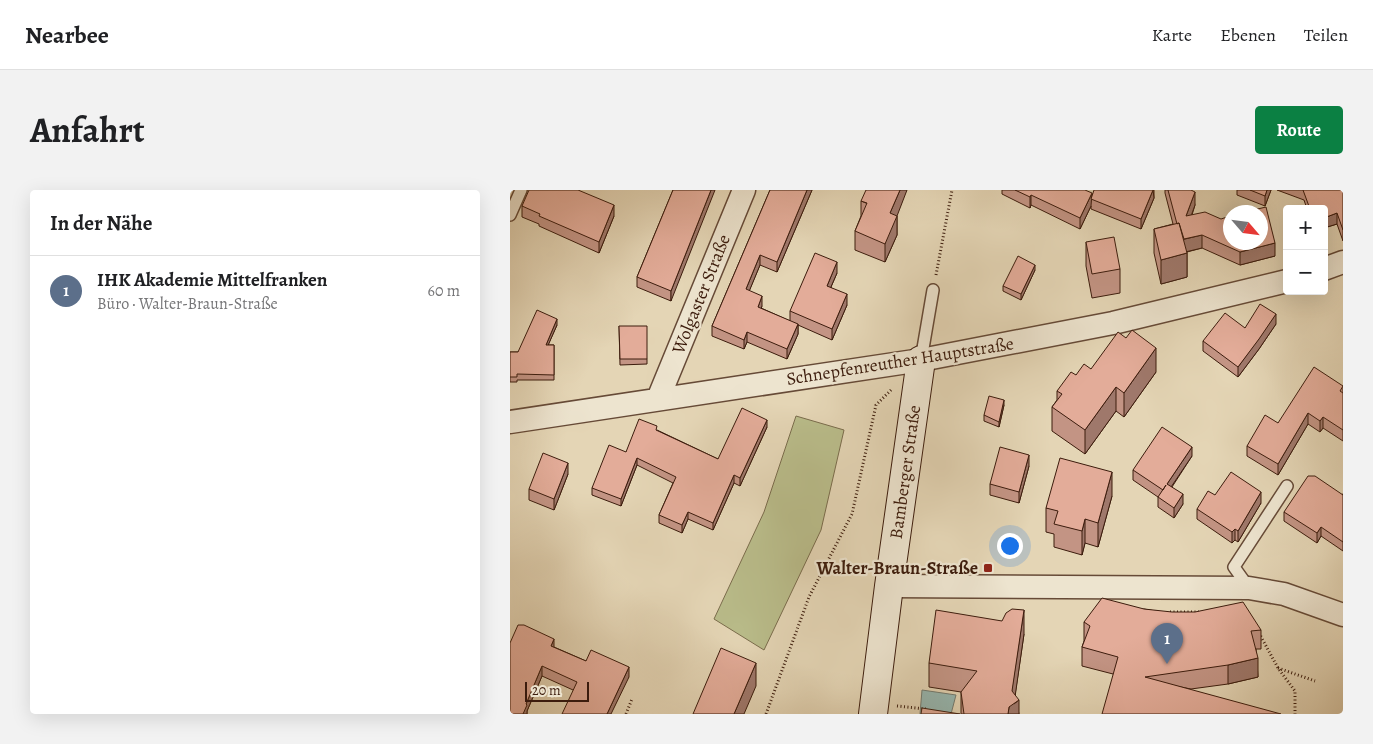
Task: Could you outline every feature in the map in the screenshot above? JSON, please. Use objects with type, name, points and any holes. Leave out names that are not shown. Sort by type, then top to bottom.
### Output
[{"type":"street","name":"Wolgaster Straße","points":[[658,398],[744,190]]},
{"type":"street","points":[[1328,268],[1343,262]]},
{"type":"street","name":"Schnepfenreuther Hauptstraße","points":[[510,422],[658,398],[921,360],[1114,323],[1283,283]]},
{"type":"street","name":"Bamberger Straße","points":[[874,714],[889,586],[921,360]]},
{"type":"street","points":[[889,586],[1249,588],[1284,594],[1343,615]]},
{"type":"lane","points":[[510,215],[521,190]]},
{"type":"lane","name":"Bamberger Straße","points":[[921,360],[933,290]]},
{"type":"lane","points":[[1249,588],[1234,567],[1287,486]]},
{"type":"path","points":[[933,290],[952,190]]},
{"type":"path","points":[[766,714],[809,597],[852,514],[876,405],[895,386]]},
{"type":"path","points":[[1170,612],[1208,612]]},
{"type":"path","points":[[1254,626],[1278,668],[1295,691],[1295,714]]},
{"type":"path","points":[[1278,668],[1315,681]]},
{"type":"path","points":[[626,714],[632,699]]},
{"type":"path","points":[[913,707],[932,710]]},
{"type":"green space","points":[[796,416],[844,430],[821,530],[764,650],[714,619],[764,512]]},
{"type":"water","points":[[922,690],[956,695],[951,714],[920,714]]},
{"type":"building","points":[[529,190],[578,190],[614,205],[599,242],[539,216],[540,214],[522,206]]},
{"type":"building","points":[[673,190],[711,190],[671,291],[637,277]]},
{"type":"building","points":[[770,190],[807,190],[777,262],[760,255],[746,289],[762,296],[758,307],[798,324],[787,349],[747,332],[744,340],[712,326]]},
{"type":"building","points":[[866,190],[900,190],[890,213],[897,216],[885,244],[855,231],[867,203],[861,201]]},
{"type":"building","points":[[1015,190],[1085,190],[1092,193],[1080,218],[1031,195],[1030,197]]},
{"type":"building","points":[[1094,190],[1153,190],[1141,219],[1091,199]]},
{"type":"building","points":[[1168,190],[1191,190],[1195,192],[1186,216],[1205,212],[1223,218],[1223,244],[1202,235],[1184,239],[1179,223],[1177,224]]},
{"type":"building","points":[[1250,190],[1267,190],[1265,196]]},
{"type":"building","points":[[1303,190],[1343,190],[1343,230],[1337,213],[1328,216],[1328,205],[1309,205]]},
{"type":"building","points":[[1268,215],[1275,243],[1268,245]]},
{"type":"building","points":[[1179,223],[1187,253],[1161,260],[1154,229]]},
{"type":"building","points":[[1114,237],[1120,269],[1092,274],[1086,242]]},
{"type":"building","points":[[815,253],[837,262],[827,286],[847,294],[832,329],[790,311]]},
{"type":"building","points":[[1018,256],[1035,265],[1021,294],[1003,286]]},
{"type":"building","points":[[1260,304],[1276,314],[1238,367],[1203,341],[1225,313],[1245,328]]},
{"type":"building","points":[[537,310],[557,319],[546,345],[554,345],[554,375],[517,374],[517,377],[510,377],[510,352],[518,352]]},
{"type":"building","points":[[619,326],[647,326],[647,359],[620,359]]},
{"type":"building","points":[[1132,330],[1156,348],[1124,393],[1116,387],[1085,430],[1052,407],[1062,394],[1057,391],[1071,372],[1076,375],[1084,364],[1091,369],[1118,332],[1126,338]]},
{"type":"building","points":[[1314,367],[1343,386],[1340,391],[1343,393],[1343,430],[1323,417],[1320,421],[1308,413],[1278,464],[1247,446],[1265,415],[1278,423]]},
{"type":"building","points":[[989,396],[1004,400],[999,422],[984,415]]},
{"type":"building","points":[[742,408],[767,420],[740,478],[734,475],[713,523],[688,512],[682,525],[659,515],[676,477],[637,458],[621,499],[592,488],[609,445],[626,452],[639,419],[657,426],[656,430],[718,459]]},
{"type":"building","points":[[1162,427],[1192,447],[1167,484],[1183,494],[1174,508],[1158,497],[1163,490],[1133,470]]},
{"type":"building","points":[[1000,447],[1029,455],[1019,492],[990,484]]},
{"type":"building","points":[[543,453],[568,463],[554,499],[529,489]]},
{"type":"building","points":[[1060,458],[1112,472],[1098,523],[1085,519],[1082,531],[1054,524],[1058,511],[1046,508]]},
{"type":"building","points":[[1231,472],[1261,492],[1238,531],[1235,529],[1232,532],[1197,509],[1208,491],[1215,495]]},
{"type":"building","points":[[1308,476],[1315,476],[1343,495],[1343,542],[1321,527],[1317,533],[1284,512]]},
{"type":"building","points":[[1102,598],[1144,609],[1172,612],[1195,612],[1243,602],[1261,630],[1251,631],[1258,658],[1228,665],[1145,677],[1281,714],[1102,714],[1118,657],[1082,647],[1090,626],[1084,622]]},
{"type":"building","points":[[1012,609],[1024,610],[1012,691],[1019,700],[1009,707],[1008,714],[964,714],[961,692],[977,671],[929,663],[936,610],[1002,621],[1006,613]]},
{"type":"building","points":[[518,625],[524,625],[554,639],[551,646],[586,661],[591,650],[629,667],[607,714],[562,714],[577,682],[542,666],[523,714],[510,714],[510,643]]},
{"type":"building","points":[[721,648],[756,663],[734,714],[693,714]]},
{"type":"building","points":[[922,708],[960,714],[921,714]]},
{"type":"place","name":"Walter-Braun-Straße","points":[[988,568]]},
{"type":"place","name":"IHK Akademie Mittelfranken","points":[[1167,664]]}]
